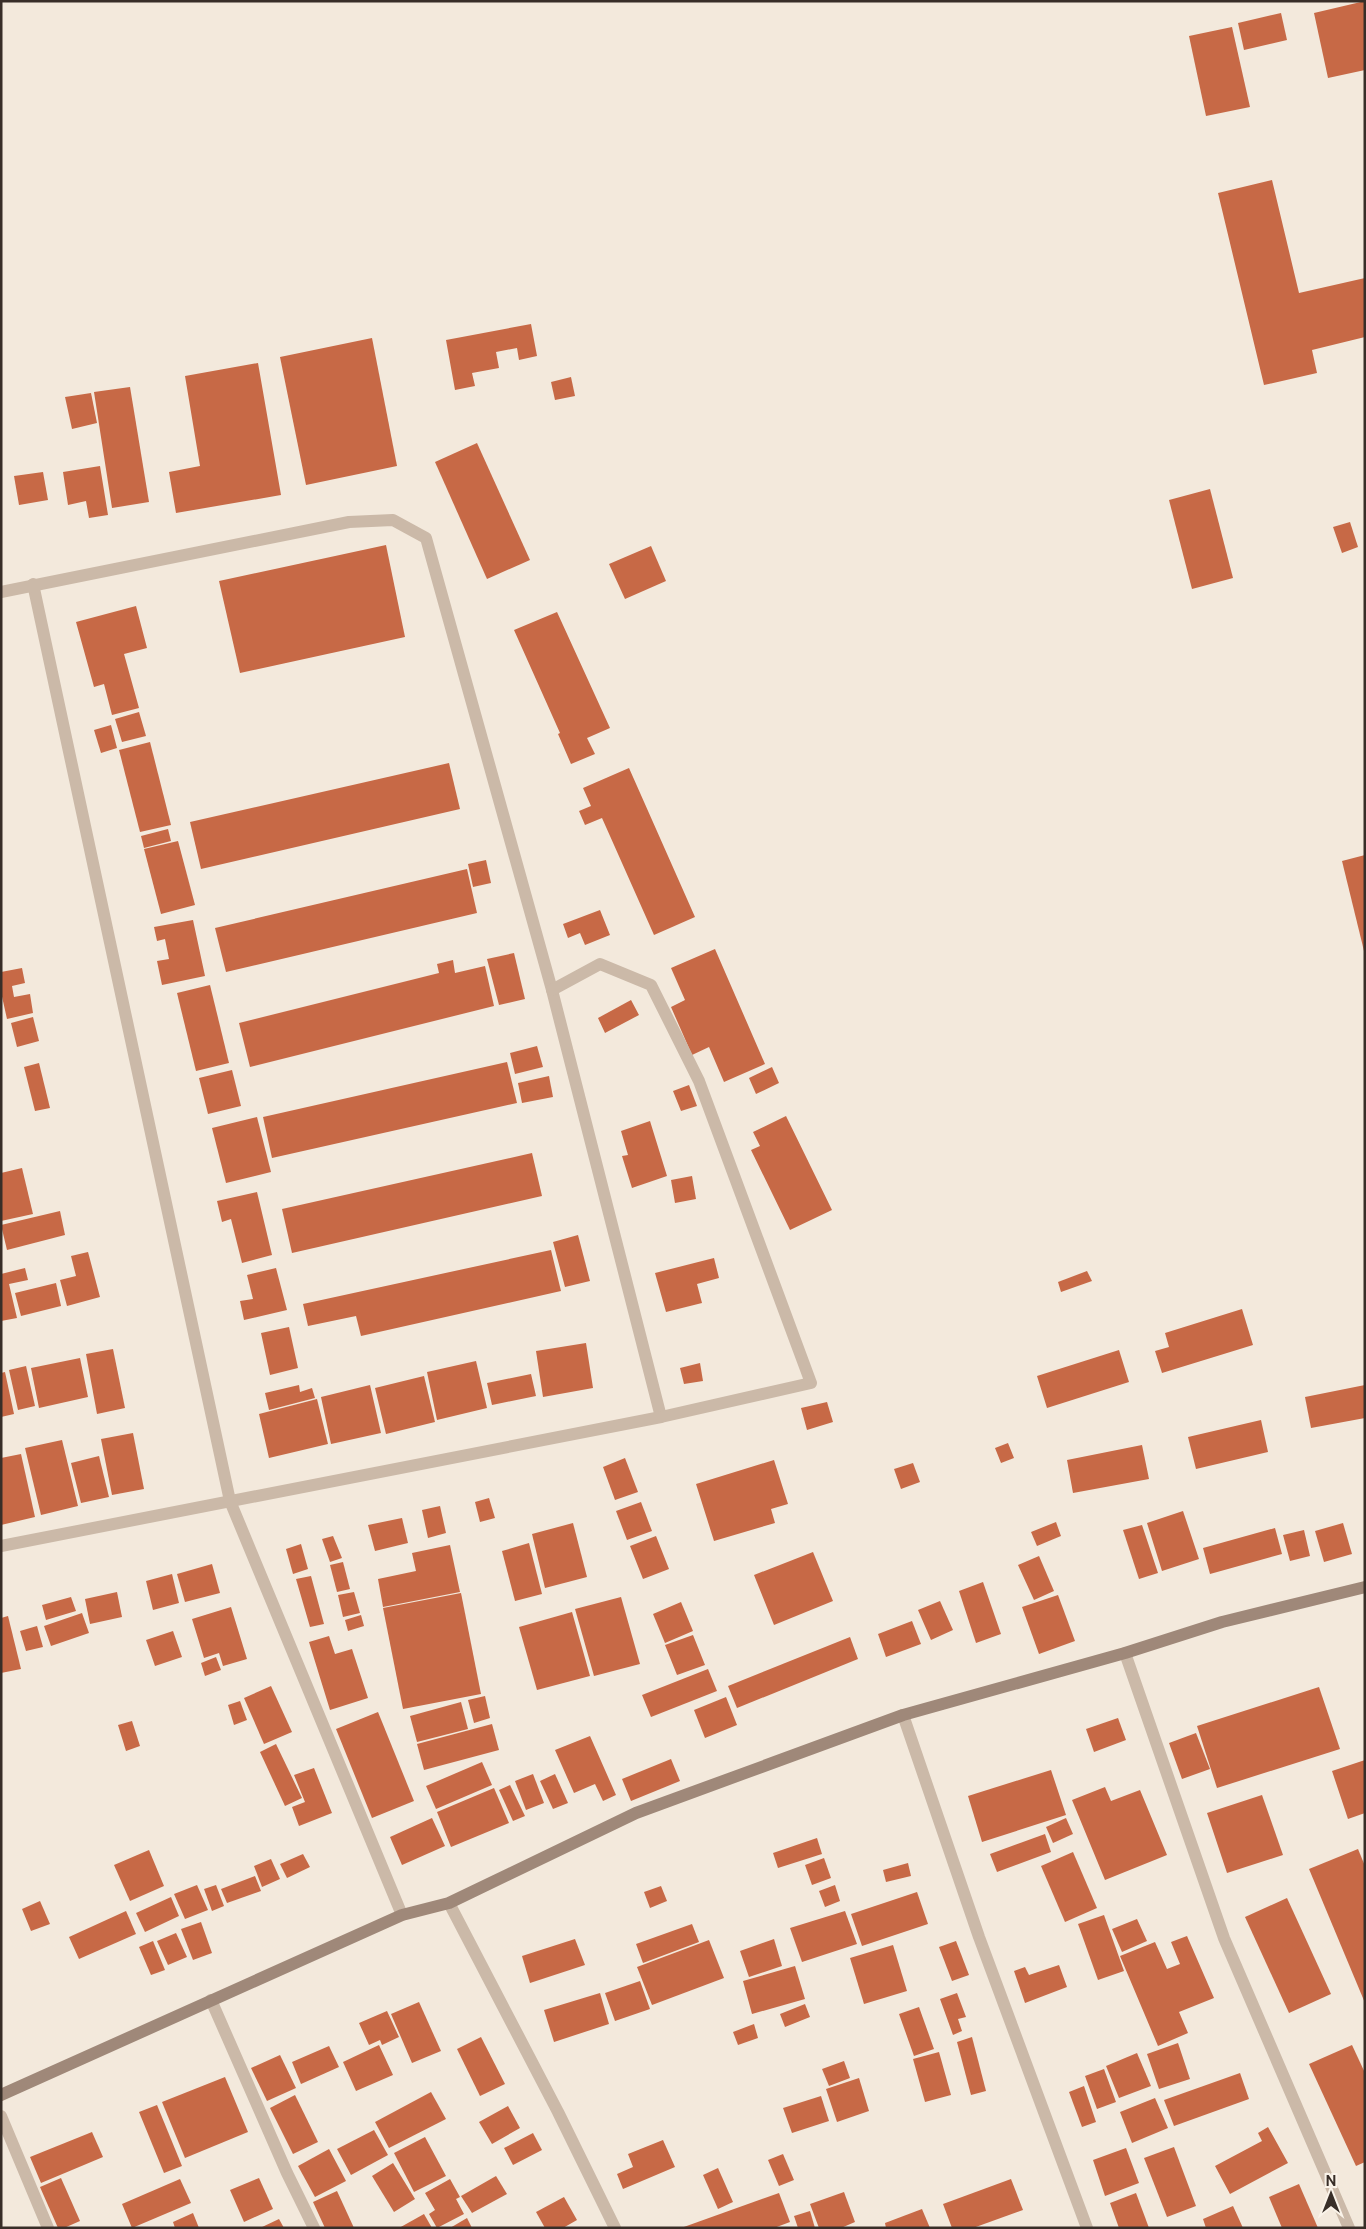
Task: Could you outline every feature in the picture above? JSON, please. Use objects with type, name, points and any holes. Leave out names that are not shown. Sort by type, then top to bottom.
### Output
[{"type":"street","points":[[1,592],[33,584],[348,522],[393,520],[426,538],[552,990],[661,1417]]},
{"type":"street","points":[[33,584],[230,1501],[402,1915]]},
{"type":"street","points":[[1,1546],[661,1417],[811,1383],[698,1081],[651,985],[600,964],[552,990]]},
{"type":"street","points":[[1,2095],[402,1915],[449,1904],[636,1813],[903,1715],[1125,1653],[1222,1622],[1365,1587]]},
{"type":"street","points":[[1125,1653],[1224,1938],[1349,2228]]},
{"type":"street","points":[[903,1715],[979,1937],[1087,2228]]},
{"type":"street","points":[[449,1904],[558,2112],[615,2228]]},
{"type":"street","points":[[211,2000],[287,2173],[314,2228]]},
{"type":"street","points":[[1,2116],[48,2228]]},
{"type":"building","points":[[1365,1],[1365,70],[1328,78],[1314,13]]},
{"type":"building","points":[[1281,13],[1287,40],[1244,50],[1238,23]]},
{"type":"building","points":[[1232,27],[1250,107],[1206,116],[1189,36]]},
{"type":"building","points":[[1272,180],[1299,293],[1365,278],[1365,337],[1312,350],[1317,373],[1264,385],[1218,193]]},
{"type":"building","points":[[531,324],[537,356],[519,360],[517,348],[496,352],[499,368],[472,373],[475,386],[455,390],[446,340]]},
{"type":"building","points":[[372,338],[397,466],[306,485],[280,357]]},
{"type":"building","points":[[258,363],[281,495],[176,513],[169,472],[200,466],[185,376]]},
{"type":"building","points":[[571,377],[575,396],[555,400],[551,382]]},
{"type":"building","points":[[130,387],[149,502],[112,508],[94,392]]},
{"type":"building","points":[[91,393],[97,423],[72,429],[65,397]]},
{"type":"building","points":[[477,443],[530,560],[487,579],[435,462]]},
{"type":"building","points":[[100,466],[108,515],[89,518],[86,501],[68,505],[63,472]]},
{"type":"building","points":[[43,472],[48,500],[19,505],[14,476]]},
{"type":"building","points":[[1210,489],[1233,578],[1192,589],[1169,500]]},
{"type":"building","points":[[1350,522],[1358,547],[1342,553],[1333,527]]},
{"type":"building","points":[[386,545],[405,637],[240,673],[219,581]]},
{"type":"building","points":[[651,546],[666,581],[625,599],[609,564]]},
{"type":"building","points":[[136,606],[147,648],[124,654],[139,708],[112,715],[104,684],[94,687],[76,622]]},
{"type":"building","points":[[557,612],[610,728],[587,738],[595,754],[571,764],[558,734],[560,733],[514,630]]},
{"type":"building","points":[[139,712],[146,736],[122,742],[115,719]]},
{"type":"building","points":[[111,725],[117,748],[101,753],[94,730]]},
{"type":"building","points":[[150,742],[171,825],[140,832],[119,750]]},
{"type":"building","points":[[449,763],[460,809],[201,869],[190,822]]},
{"type":"building","points":[[629,768],[695,917],[654,935],[602,818],[585,825],[579,811],[591,806],[583,788]]},
{"type":"building","points":[[168,829],[171,841],[144,848],[141,836]]},
{"type":"building","points":[[178,841],[195,905],[161,914],[144,849]]},
{"type":"building","points":[[1365,855],[1365,951],[1364,951],[1342,861]]},
{"type":"building","points":[[486,860],[491,883],[473,887],[468,864]]},
{"type":"building","points":[[467,869],[477,913],[226,972],[215,928]]},
{"type":"building","points":[[600,910],[610,935],[585,945],[580,933],[568,938],[563,924]]},
{"type":"building","points":[[193,920],[205,976],[162,985],[157,961],[169,959],[165,939],[157,941],[154,927]]},
{"type":"building","points":[[715,949],[765,1064],[724,1082],[709,1047],[692,1055],[671,1007],[685,1000],[671,968]]},
{"type":"building","points":[[514,953],[525,999],[499,1005],[487,959]]},
{"type":"building","points":[[453,960],[455,973],[485,966],[494,1006],[250,1067],[239,1023],[439,973],[437,964]]},
{"type":"building","points":[[22,968],[25,983],[12,986],[14,997],[30,994],[33,1013],[7,1019],[1,992],[1,972]]},
{"type":"building","points":[[210,985],[229,1063],[196,1071],[177,993]]},
{"type":"building","points":[[631,1000],[639,1015],[605,1033],[598,1018]]},
{"type":"building","points":[[33,1017],[39,1041],[17,1047],[11,1023]]},
{"type":"building","points":[[537,1046],[543,1067],[515,1074],[510,1053]]},
{"type":"building","points":[[507,1062],[517,1103],[272,1158],[263,1117]]},
{"type":"building","points":[[39,1063],[50,1108],[35,1111],[24,1067]]},
{"type":"building","points":[[772,1067],[779,1083],[756,1094],[749,1078]]},
{"type":"building","points":[[232,1070],[241,1106],[208,1114],[199,1078]]},
{"type":"building","points":[[549,1076],[553,1097],[522,1103],[518,1083]]},
{"type":"building","points":[[689,1085],[697,1106],[681,1111],[673,1091]]},
{"type":"building","points":[[786,1116],[832,1210],[790,1230],[751,1150],[760,1146],[753,1132]]},
{"type":"building","points":[[257,1117],[271,1172],[226,1183],[212,1128]]},
{"type":"building","points":[[650,1121],[667,1176],[632,1188],[622,1156],[628,1155],[621,1131]]},
{"type":"building","points":[[532,1153],[542,1196],[292,1253],[282,1209]]},
{"type":"building","points":[[22,1168],[33,1214],[1,1221],[1,1173]]},
{"type":"building","points":[[692,1176],[696,1199],[675,1203],[671,1180]]},
{"type":"building","points":[[257,1192],[272,1255],[242,1263],[231,1219],[222,1222],[217,1201]]},
{"type":"building","points":[[60,1211],[65,1235],[7,1250],[1,1225]]},
{"type":"building","points":[[578,1235],[590,1281],[565,1287],[553,1242]]},
{"type":"building","points":[[551,1250],[561,1291],[361,1336],[356,1316],[308,1326],[303,1304]]},
{"type":"building","points":[[88,1252],[100,1297],[67,1306],[60,1280],[76,1276],[71,1256]]},
{"type":"building","points":[[714,1258],[719,1278],[697,1284],[702,1303],[666,1312],[655,1273]]},
{"type":"building","points":[[25,1268],[28,1280],[9,1284],[17,1318],[1,1321],[1,1274]]},
{"type":"building","points":[[276,1268],[287,1310],[244,1320],[240,1301],[253,1299],[247,1275]]},
{"type":"building","points":[[1087,1271],[1092,1281],[1061,1292],[1058,1282]]},
{"type":"building","points":[[56,1283],[61,1306],[21,1316],[15,1293]]},
{"type":"building","points":[[1242,1309],[1253,1345],[1162,1373],[1155,1351],[1169,1347],[1165,1333]]},
{"type":"building","points":[[289,1327],[298,1368],[270,1375],[261,1333]]},
{"type":"building","points":[[586,1343],[593,1388],[543,1397],[536,1351]]},
{"type":"building","points":[[113,1349],[125,1408],[97,1414],[86,1354]]},
{"type":"building","points":[[1119,1350],[1129,1382],[1047,1408],[1037,1376]]},
{"type":"building","points":[[80,1358],[88,1397],[39,1408],[31,1368]]},
{"type":"building","points":[[476,1361],[487,1408],[437,1420],[427,1372]]},
{"type":"building","points":[[700,1363],[703,1381],[684,1384],[680,1368]]},
{"type":"building","points":[[26,1366],[35,1406],[18,1410],[9,1370]]},
{"type":"building","points":[[5,1372],[14,1414],[1,1417],[1,1373]]},
{"type":"building","points":[[531,1374],[536,1396],[492,1405],[487,1383]]},
{"type":"building","points":[[424,1376],[435,1422],[386,1434],[375,1388]]},
{"type":"building","points":[[299,1385],[300,1392],[312,1388],[315,1398],[269,1410],[265,1393]]},
{"type":"building","points":[[370,1385],[381,1433],[331,1444],[321,1397]]},
{"type":"building","points":[[1365,1385],[1365,1418],[1311,1428],[1305,1397]]},
{"type":"building","points":[[317,1399],[328,1444],[269,1458],[259,1414]]},
{"type":"building","points":[[827,1402],[833,1422],[807,1430],[801,1408]]},
{"type":"building","points":[[1261,1420],[1268,1452],[1196,1469],[1188,1437]]},
{"type":"building","points":[[133,1433],[144,1489],[112,1495],[101,1439]]},
{"type":"building","points":[[62,1440],[78,1506],[41,1515],[25,1448]]},
{"type":"building","points":[[1008,1443],[1014,1458],[1001,1463],[995,1448]]},
{"type":"building","points":[[1142,1445],[1149,1479],[1073,1493],[1067,1460]]},
{"type":"building","points":[[21,1454],[35,1517],[1,1525],[1,1458]]},
{"type":"building","points":[[99,1456],[109,1497],[81,1503],[71,1463]]},
{"type":"building","points":[[625,1458],[638,1492],[615,1500],[603,1467]]},
{"type":"building","points":[[774,1460],[788,1504],[771,1509],[775,1523],[714,1541],[696,1484]]},
{"type":"building","points":[[913,1463],[920,1482],[901,1489],[894,1469]]},
{"type":"building","points":[[489,1498],[495,1518],[480,1522],[475,1502]]},
{"type":"building","points":[[641,1502],[652,1531],[627,1540],[616,1511]]},
{"type":"building","points":[[440,1506],[446,1533],[428,1538],[422,1510]]},
{"type":"building","points":[[1183,1511],[1199,1559],[1162,1571],[1147,1523]]},
{"type":"building","points":[[402,1518],[408,1543],[375,1551],[368,1525]]},
{"type":"building","points":[[1056,1522],[1061,1536],[1037,1546],[1031,1532]]},
{"type":"building","points":[[573,1523],[587,1577],[545,1588],[532,1534]]},
{"type":"building","points":[[1343,1523],[1352,1554],[1324,1562],[1315,1531]]},
{"type":"building","points":[[1142,1525],[1158,1573],[1139,1579],[1123,1530]]},
{"type":"building","points":[[1275,1528],[1282,1554],[1210,1574],[1203,1548]]},
{"type":"building","points":[[1304,1530],[1310,1556],[1290,1561],[1283,1535]]},
{"type":"building","points":[[333,1536],[342,1558],[330,1562],[322,1539]]},
{"type":"building","points":[[656,1536],[669,1569],[643,1579],[630,1546]]},
{"type":"building","points":[[529,1543],[542,1594],[515,1601],[502,1551]]},
{"type":"building","points":[[301,1544],[308,1569],[293,1574],[286,1549]]},
{"type":"building","points":[[450,1545],[460,1592],[383,1607],[378,1579],[416,1571],[412,1553]]},
{"type":"building","points":[[813,1552],[833,1601],[774,1625],[754,1575]]},
{"type":"building","points":[[1039,1556],[1054,1591],[1034,1600],[1018,1565]]},
{"type":"building","points":[[343,1562],[350,1589],[337,1592],[330,1565]]},
{"type":"building","points":[[212,1564],[220,1593],[185,1602],[177,1574]]},
{"type":"building","points":[[172,1574],[179,1603],[153,1610],[146,1581]]},
{"type":"building","points":[[311,1576],[324,1624],[310,1627],[296,1579]]},
{"type":"building","points":[[983,1582],[1001,1634],[976,1643],[959,1591]]},
{"type":"building","points":[[117,1592],[122,1617],[90,1624],[85,1599]]},
{"type":"building","points":[[354,1592],[360,1613],[343,1617],[338,1595]]},
{"type":"building","points":[[461,1593],[481,1694],[403,1709],[383,1608]]},
{"type":"building","points":[[1058,1595],[1075,1641],[1039,1654],[1022,1607]]},
{"type":"building","points":[[71,1597],[76,1611],[46,1620],[42,1605]]},
{"type":"building","points":[[621,1597],[640,1664],[594,1676],[575,1609]]},
{"type":"building","points":[[940,1601],[953,1630],[931,1640],[918,1610]]},
{"type":"building","points":[[681,1602],[693,1631],[665,1643],[653,1614]]},
{"type":"building","points":[[231,1607],[247,1659],[223,1666],[219,1653],[204,1658],[192,1619]]},
{"type":"building","points":[[572,1612],[590,1676],[537,1690],[519,1627]]},
{"type":"building","points":[[82,1613],[89,1633],[51,1646],[44,1626]]},
{"type":"building","points":[[361,1615],[364,1626],[348,1631],[345,1620]]},
{"type":"building","points":[[8,1616],[21,1669],[1,1673],[1,1618]]},
{"type":"building","points":[[912,1621],[921,1644],[886,1657],[878,1634]]},
{"type":"building","points":[[37,1626],[43,1647],[26,1651],[20,1631]]},
{"type":"building","points":[[173,1631],[182,1657],[155,1666],[146,1640]]},
{"type":"building","points":[[693,1635],[705,1665],[677,1675],[665,1645]]},
{"type":"building","points":[[329,1636],[335,1654],[352,1649],[368,1698],[330,1710],[309,1642]]},
{"type":"building","points":[[850,1637],[858,1659],[737,1708],[728,1686]]},
{"type":"building","points":[[216,1657],[221,1670],[205,1676],[201,1663]]},
{"type":"building","points":[[708,1669],[717,1691],[651,1717],[642,1695]]},
{"type":"building","points":[[271,1686],[292,1732],[264,1744],[244,1698]]},
{"type":"building","points":[[1319,1687],[1340,1749],[1217,1788],[1197,1726]]},
{"type":"building","points":[[485,1696],[490,1718],[474,1723],[468,1700]]},
{"type":"building","points":[[726,1697],[737,1725],[705,1738],[694,1710]]},
{"type":"building","points":[[240,1701],[247,1720],[234,1725],[228,1705]]},
{"type":"building","points":[[461,1702],[468,1729],[417,1742],[410,1716]]},
{"type":"building","points":[[378,1712],[414,1801],[372,1818],[336,1729]]},
{"type":"building","points":[[1118,1718],[1126,1740],[1094,1752],[1086,1729]]},
{"type":"building","points":[[132,1721],[140,1746],[126,1751],[118,1725]]},
{"type":"building","points":[[492,1724],[499,1750],[424,1770],[417,1744]]},
{"type":"building","points":[[1196,1733],[1210,1769],[1182,1779],[1169,1743]]},
{"type":"building","points":[[590,1736],[616,1795],[603,1801],[595,1784],[574,1793],[555,1750]]},
{"type":"building","points":[[276,1744],[302,1798],[285,1806],[260,1752]]},
{"type":"building","points":[[671,1759],[680,1781],[631,1801],[622,1779]]},
{"type":"building","points":[[1365,1760],[1365,1813],[1348,1819],[1332,1771]]},
{"type":"building","points":[[482,1762],[492,1785],[436,1809],[426,1786]]},
{"type":"building","points":[[314,1768],[332,1813],[299,1826],[292,1807],[305,1802],[294,1775]]},
{"type":"building","points":[[1051,1770],[1066,1815],[982,1842],[968,1796]]},
{"type":"building","points":[[533,1774],[544,1803],[526,1810],[515,1781]]},
{"type":"building","points":[[555,1774],[568,1803],[553,1809],[540,1781]]},
{"type":"building","points":[[510,1785],[525,1816],[513,1821],[499,1790]]},
{"type":"building","points":[[1105,1787],[1111,1801],[1140,1790],[1167,1855],[1105,1880],[1072,1800]]},
{"type":"building","points":[[494,1788],[509,1823],[451,1847],[437,1812]]},
{"type":"building","points":[[1262,1795],[1283,1855],[1227,1873],[1207,1813]]},
{"type":"building","points":[[432,1818],[445,1846],[402,1865],[390,1837]]},
{"type":"building","points":[[1066,1818],[1073,1834],[1053,1843],[1046,1827]]},
{"type":"building","points":[[1045,1834],[1051,1852],[997,1872],[990,1854]]},
{"type":"building","points":[[817,1838],[822,1854],[778,1868],[773,1853]]},
{"type":"building","points":[[1358,1849],[1365,1866],[1365,2003],[1309,1869]]},
{"type":"building","points":[[149,1850],[164,1886],[130,1901],[114,1865]]},
{"type":"building","points":[[1073,1852],[1097,1908],[1065,1922],[1041,1866]]},
{"type":"building","points":[[303,1854],[310,1867],[287,1878],[280,1864]]},
{"type":"building","points":[[824,1858],[831,1878],[812,1885],[805,1865]]},
{"type":"building","points":[[271,1859],[280,1879],[262,1887],[254,1866]]},
{"type":"building","points":[[908,1863],[911,1876],[886,1882],[883,1870]]},
{"type":"building","points":[[255,1876],[261,1891],[227,1903],[221,1889]]},
{"type":"building","points":[[197,1885],[208,1910],[185,1919],[174,1894]]},
{"type":"building","points":[[216,1885],[224,1906],[212,1911],[204,1889]]},
{"type":"building","points":[[835,1885],[840,1901],[825,1907],[819,1891]]},
{"type":"building","points":[[661,1886],[667,1901],[650,1908],[644,1892]]},
{"type":"building","points":[[917,1892],[928,1924],[862,1946],[851,1914]]},
{"type":"building","points":[[171,1897],[179,1916],[145,1932],[136,1913]]},
{"type":"building","points":[[1287,1898],[1331,1994],[1289,2013],[1245,1917]]},
{"type":"building","points":[[40,1901],[50,1924],[31,1931],[22,1909]]},
{"type":"building","points":[[126,1911],[136,1934],[79,1959],[69,1937]]},
{"type":"building","points":[[845,1911],[857,1944],[802,1962],[790,1928]]},
{"type":"building","points":[[1104,1915],[1124,1971],[1098,1980],[1078,1924]]},
{"type":"building","points":[[1137,1919],[1147,1941],[1122,1952],[1112,1929]]},
{"type":"building","points":[[201,1922],[212,1953],[193,1960],[181,1929]]},
{"type":"building","points":[[692,1924],[699,1942],[643,1963],[636,1944]]},
{"type":"building","points":[[176,1933],[187,1957],[168,1965],[157,1941]]},
{"type":"building","points":[[1187,1936],[1214,1998],[1179,2012],[1188,2033],[1158,2046],[1120,1956],[1155,1942],[1167,1969],[1180,1964],[1171,1942]]},
{"type":"building","points":[[575,1939],[585,1965],[530,1983],[522,1956]]},
{"type":"building","points":[[774,1939],[782,1966],[749,1977],[740,1951]]},
{"type":"building","points":[[709,1940],[724,1978],[652,2005],[637,1967]]},
{"type":"building","points":[[153,1941],[165,1970],[151,1975],[139,1947]]},
{"type":"building","points":[[956,1941],[969,1975],[952,1981],[939,1947]]},
{"type":"building","points":[[893,1945],[907,1991],[864,2004],[850,1958]]},
{"type":"building","points":[[1059,1965],[1067,1987],[1025,2003],[1014,1971],[1025,1967],[1029,1975]]},
{"type":"building","points":[[795,1966],[805,1999],[752,2014],[743,1981]]},
{"type":"building","points":[[640,1981],[650,2009],[615,2021],[605,1993]]},
{"type":"building","points":[[600,1993],[609,2024],[554,2042],[544,2010]]},
{"type":"building","points":[[957,1993],[966,2017],[958,2019],[962,2031],[953,2035],[940,1999]]},
{"type":"building","points":[[419,2002],[441,2051],[412,2063],[391,2014]]},
{"type":"building","points":[[805,2004],[810,2017],[785,2027],[780,2014]]},
{"type":"building","points":[[919,2007],[934,2049],[914,2056],[899,2014]]},
{"type":"building","points":[[387,2011],[399,2037],[382,2045],[380,2040],[369,2045],[359,2023]]},
{"type":"building","points":[[754,2024],[758,2038],[738,2045],[733,2032]]},
{"type":"building","points":[[481,2037],[505,2084],[480,2096],[457,2049]]},
{"type":"building","points":[[972,2037],[986,2091],[971,2095],[957,2042]]},
{"type":"building","points":[[1178,2043],[1190,2079],[1159,2089],[1147,2054]]},
{"type":"building","points":[[379,2045],[393,2075],[356,2091],[343,2062]]},
{"type":"building","points":[[1352,2045],[1365,2073],[1365,2162],[1356,2166],[1309,2064]]},
{"type":"building","points":[[329,2046],[339,2067],[301,2084],[292,2062]]},
{"type":"building","points":[[939,2052],[951,2095],[925,2102],[913,2059]]},
{"type":"building","points":[[1137,2053],[1151,2086],[1119,2098],[1106,2066]]},
{"type":"building","points":[[280,2055],[296,2088],[267,2101],[251,2068]]},
{"type":"building","points":[[844,2061],[850,2078],[829,2086],[822,2069]]},
{"type":"building","points":[[1104,2069],[1116,2102],[1097,2109],[1085,2076]]},
{"type":"building","points":[[1240,2073],[1249,2099],[1174,2126],[1164,2100]]},
{"type":"building","points":[[225,2077],[248,2132],[185,2158],[162,2102]]},
{"type":"building","points":[[859,2078],[869,2111],[837,2122],[826,2089]]},
{"type":"building","points":[[1084,2086],[1096,2122],[1082,2127],[1069,2092]]},
{"type":"building","points":[[431,2092],[446,2119],[389,2148],[375,2122]]},
{"type":"building","points":[[295,2095],[318,2142],[293,2154],[270,2108]]},
{"type":"building","points":[[821,2096],[829,2121],[792,2133],[783,2108]]},
{"type":"building","points":[[1155,2098],[1168,2128],[1132,2143],[1120,2112]]},
{"type":"building","points":[[157,2105],[182,2166],[164,2173],[139,2112]]},
{"type":"building","points":[[508,2106],[520,2128],[492,2144],[479,2122]]},
{"type":"building","points":[[1268,2127],[1288,2163],[1230,2194],[1215,2166],[1262,2141],[1258,2133]]},
{"type":"building","points":[[374,2130],[388,2155],[351,2175],[337,2149]]},
{"type":"building","points":[[92,2132],[103,2157],[41,2183],[30,2157]]},
{"type":"building","points":[[533,2133],[542,2150],[513,2165],[504,2148]]},
{"type":"building","points":[[425,2137],[446,2176],[414,2192],[394,2153]]},
{"type":"building","points":[[663,2140],[675,2167],[623,2189],[617,2174],[633,2167],[628,2154]]},
{"type":"building","points":[[1174,2147],[1196,2206],[1167,2217],[1144,2158]]},
{"type":"building","points":[[1126,2148],[1139,2183],[1105,2196],[1093,2160]]},
{"type":"building","points":[[329,2149],[346,2181],[315,2197],[298,2166]]},
{"type":"building","points":[[783,2154],[794,2180],[779,2186],[768,2160]]},
{"type":"building","points":[[393,2163],[415,2199],[394,2212],[372,2176]]},
{"type":"building","points":[[718,2168],[733,2202],[718,2209],[703,2175]]},
{"type":"building","points":[[496,2176],[507,2194],[472,2213],[461,2196]]},
{"type":"building","points":[[61,2178],[80,2221],[64,2228],[58,2228],[40,2187]]},
{"type":"building","points":[[259,2178],[273,2209],[244,2222],[230,2190]]},
{"type":"building","points":[[180,2179],[191,2203],[132,2228],[122,2204]]},
{"type":"building","points":[[450,2179],[460,2197],[456,2199],[464,2214],[437,2228],[429,2214],[435,2210],[425,2193]]},
{"type":"building","points":[[1011,2179],[1023,2210],[973,2228],[952,2228],[943,2204]]},
{"type":"building","points":[[1299,2184],[1318,2228],[1282,2228],[1269,2197]]},
{"type":"building","points":[[337,2191],[354,2228],[325,2228],[313,2202]]},
{"type":"building","points":[[844,2192],[855,2222],[841,2228],[819,2228],[810,2204]]},
{"type":"building","points":[[779,2193],[790,2222],[774,2228],[681,2228]]},
{"type":"building","points":[[1136,2193],[1149,2228],[1119,2228],[1110,2203]]},
{"type":"building","points":[[564,2197],[577,2220],[563,2228],[545,2228],[536,2212]]},
{"type":"building","points":[[1233,2206],[1243,2228],[1206,2228],[1203,2219]]},
{"type":"building","points":[[922,2209],[930,2228],[886,2228],[885,2223]]},
{"type":"building","points":[[810,2211],[815,2228],[798,2228],[794,2216]]},
{"type":"building","points":[[193,2213],[199,2228],[175,2228],[173,2222]]},
{"type":"building","points":[[424,2214],[432,2228],[399,2228]]},
{"type":"building","points":[[467,2218],[472,2228],[450,2228]]},
{"type":"building","points":[[279,2219],[284,2228],[260,2228]]}]
